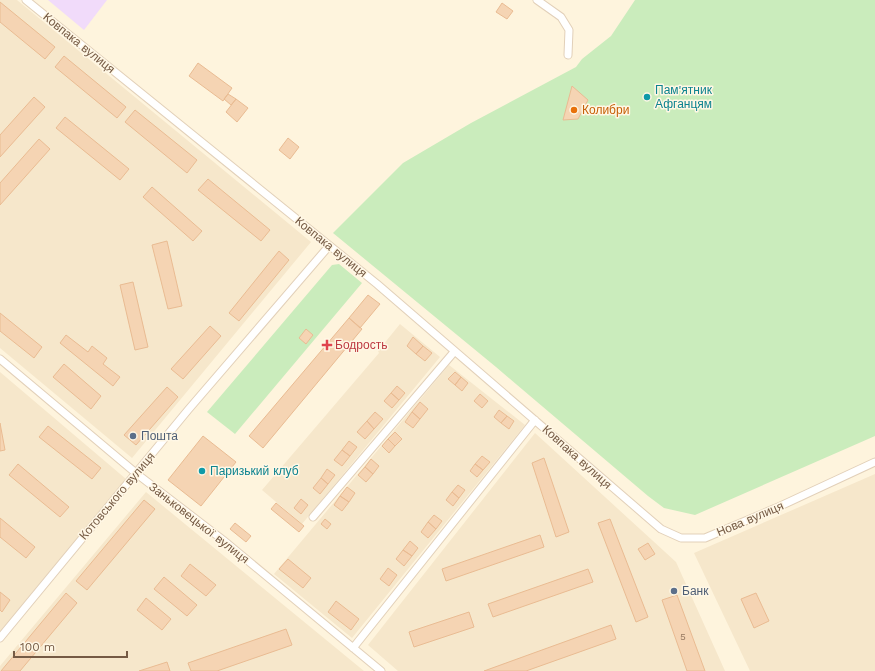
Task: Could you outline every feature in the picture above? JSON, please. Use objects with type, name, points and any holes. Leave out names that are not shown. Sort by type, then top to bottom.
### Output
[{"type":"street","name":"Ковпака вулиця","points":[[26,0],[377,284],[628,502]]},
{"type":"street","points":[[537,0],[562,17],[569,30],[568,55]]},
{"type":"street","name":"Котовського вулиця","points":[[0,638],[137,474],[188,410],[329,246]]},
{"type":"street","points":[[313,517],[454,352]]},
{"type":"street","name":"Заньковецької вулиця","points":[[0,359],[137,474],[223,540],[381,671]]},
{"type":"street","points":[[353,648],[535,420]]},
{"type":"street","name":"Нова вулиця","points":[[628,502],[661,529],[681,538],[705,538],[776,508],[875,462]]},
{"type":"shaded area","points":[[0,0],[17,0],[311,242],[132,458],[0,348]]},
{"type":"shaded area","points":[[48,0],[107,0],[84,30]]},
{"type":"shaded area","points":[[400,324],[440,357],[302,524],[262,490],[379,353],[378,351]]},
{"type":"shaded area","points":[[449,365],[525,425],[352,638],[274,574]]},
{"type":"shaded area","points":[[0,372],[126,479],[0,632]]},
{"type":"shaded area","points":[[535,433],[676,562],[725,671],[398,671],[368,645]]},
{"type":"shaded area","points":[[875,474],[875,671],[750,671],[694,553]]},
{"type":"shaded area","points":[[146,492],[364,671],[0,671],[0,666]]},
{"type":"green space","points":[[635,0],[875,0],[875,436],[695,515],[664,508],[648,496],[496,367],[333,233],[403,163],[471,123],[576,67],[582,59],[611,36]]},
{"type":"green space","points":[[339,264],[362,283],[235,434],[207,412],[332,265]]},
{"type":"building","points":[[0,2],[55,47],[45,59],[0,22]]},
{"type":"building","points":[[502,3],[513,11],[507,19],[496,12]]},
{"type":"building","points":[[64,56],[126,107],[117,118],[55,67]]},
{"type":"building","points":[[198,63],[232,88],[223,101],[189,76]]},
{"type":"building","name":"Колибри","points":[[572,86],[588,100],[578,119],[563,120]]},
{"type":"building","points":[[228,94],[236,99],[231,105],[224,99]]},
{"type":"building","points":[[34,97],[45,107],[0,157],[0,135]]},
{"type":"building","points":[[236,99],[248,108],[237,122],[226,112]]},
{"type":"building","points":[[135,110],[197,160],[187,173],[125,122]]},
{"type":"building","points":[[65,117],[129,169],[120,180],[56,128]]},
{"type":"building","points":[[288,138],[299,147],[290,159],[279,150]]},
{"type":"building","points":[[39,139],[50,149],[0,205],[0,183]]},
{"type":"building","points":[[208,179],[270,230],[261,241],[198,190]]},
{"type":"building","points":[[152,187],[202,231],[193,241],[143,197]]},
{"type":"building","points":[[167,241],[182,306],[168,309],[152,245]]},
{"type":"building","points":[[279,251],[289,260],[239,321],[229,313]]},
{"type":"building","points":[[133,282],[148,347],[135,350],[120,285]]},
{"type":"building","points":[[368,295],[380,304],[360,328],[349,318]]},
{"type":"building","points":[[0,313],[42,347],[34,358],[0,331]]},
{"type":"building","points":[[349,318],[362,329],[263,448],[249,436]]},
{"type":"building","points":[[210,326],[221,336],[183,379],[171,369]]},
{"type":"building","points":[[306,329],[313,335],[306,344],[299,338]]},
{"type":"building","points":[[66,335],[88,352],[92,346],[107,358],[103,364],[120,377],[113,386],[60,343]]},
{"type":"building","points":[[413,337],[423,346],[416,354],[407,346]]},
{"type":"building","points":[[423,346],[432,353],[425,361],[416,354]]},
{"type":"building","points":[[64,364],[101,396],[91,409],[53,377]]},
{"type":"building","points":[[455,372],[461,377],[455,385],[448,379]]},
{"type":"building","points":[[461,377],[468,383],[462,391],[455,385]]},
{"type":"building","points":[[397,386],[405,393],[399,400],[391,393]]},
{"type":"building","points":[[167,387],[178,397],[136,445],[124,435]]},
{"type":"building","points":[[391,393],[399,400],[392,408],[384,401]]},
{"type":"building","points":[[480,394],[488,401],[482,408],[474,401]]},
{"type":"building","points":[[420,402],[428,409],[420,419],[412,412]]},
{"type":"building","points":[[499,410],[507,416],[501,423],[494,417]]},
{"type":"building","points":[[375,412],[383,419],[374,429],[367,421]]},
{"type":"building","points":[[412,412],[420,419],[413,428],[405,422]]},
{"type":"building","points":[[507,416],[514,421],[509,429],[501,423]]},
{"type":"building","points":[[367,421],[374,429],[365,439],[357,432]]},
{"type":"building","points":[[0,423],[5,450],[0,451]]},
{"type":"building","points":[[48,426],[101,468],[92,479],[39,437]]},
{"type":"building","points":[[395,432],[402,439],[395,446],[388,439]]},
{"type":"building","name":"Паризький клуб","points":[[203,436],[236,462],[201,506],[168,480]]},
{"type":"building","points":[[388,439],[395,446],[389,453],[382,446]]},
{"type":"building","points":[[349,441],[357,447],[350,456],[342,450]]},
{"type":"building","points":[[342,450],[350,456],[342,466],[334,460]]},
{"type":"building","points":[[482,456],[490,462],[483,470],[475,464]]},
{"type":"building","points":[[544,458],[569,532],[556,537],[532,463]]},
{"type":"building","points":[[371,459],[379,466],[373,474],[365,467]]},
{"type":"building","points":[[18,464],[69,507],[60,517],[9,475]]},
{"type":"building","points":[[475,464],[483,470],[477,477],[470,471]]},
{"type":"building","points":[[365,467],[373,474],[366,482],[358,475]]},
{"type":"building","points":[[327,469],[335,475],[328,484],[321,478]]},
{"type":"building","points":[[321,478],[328,484],[320,494],[313,488]]},
{"type":"building","points":[[458,485],[465,490],[459,498],[452,492]]},
{"type":"building","points":[[347,487],[355,493],[349,502],[340,496]]},
{"type":"building","points":[[452,492],[459,498],[453,506],[446,500]]},
{"type":"building","points":[[340,496],[349,502],[342,511],[334,505]]},
{"type":"building","points":[[301,499],[308,505],[301,514],[294,508]]},
{"type":"building","points":[[144,500],[155,509],[87,590],[76,581]]},
{"type":"building","points":[[276,503],[304,526],[299,532],[271,509]]},
{"type":"building","points":[[434,515],[442,521],[436,529],[428,522]]},
{"type":"building","points":[[0,518],[35,547],[26,558],[0,537]]},
{"type":"building","points":[[325,519],[331,524],[327,529],[321,524]]},
{"type":"building","points":[[610,519],[648,617],[636,622],[598,523]]},
{"type":"building","points":[[428,522],[436,529],[428,538],[421,532]]},
{"type":"building","points":[[235,523],[251,536],[246,542],[230,529]]},
{"type":"building","points":[[540,535],[544,547],[446,581],[442,569]]},
{"type":"building","points":[[410,541],[418,548],[412,556],[403,550]]},
{"type":"building","points":[[648,543],[655,554],[645,560],[638,549]]},
{"type":"building","points":[[403,550],[412,556],[404,566],[396,559]]},
{"type":"building","points":[[288,559],[311,578],[303,588],[279,569]]},
{"type":"building","points":[[190,564],[216,585],[206,596],[181,576]]},
{"type":"building","points":[[388,568],[397,575],[389,586],[380,579]]},
{"type":"building","points":[[588,569],[593,582],[493,617],[488,604]]},
{"type":"building","points":[[164,577],[197,605],[187,616],[154,589]]},
{"type":"building","points":[[0,592],[10,600],[2,612],[0,610]]},
{"type":"building","points":[[66,593],[77,603],[20,671],[1,671]]},
{"type":"building","points":[[756,593],[769,621],[754,628],[741,599]]},
{"type":"building","points":[[677,595],[705,671],[687,671],[662,600]]},
{"type":"building","points":[[146,598],[171,619],[162,630],[137,610]]},
{"type":"building","points":[[336,601],[359,619],[351,630],[328,612]]},
{"type":"building","points":[[469,612],[474,627],[414,647],[409,632]]},
{"type":"building","points":[[611,625],[616,639],[526,671],[484,671]]},
{"type":"building","points":[[286,629],[292,645],[217,671],[191,671],[188,663]]},
{"type":"building","points":[[167,662],[170,671],[139,671]]},
{"type":"place","name":"Пам'ятник Афганцям","points":[[647,97]]},
{"type":"place","name":"Колибри","points":[[574,110]]},
{"type":"place","name":"Бодрость","points":[[327,345]]},
{"type":"place","name":"Пошта","points":[[133,436]]},
{"type":"place","name":"Паризький клуб","points":[[202,471]]},
{"type":"place","name":"Банк","points":[[674,591]]}]
